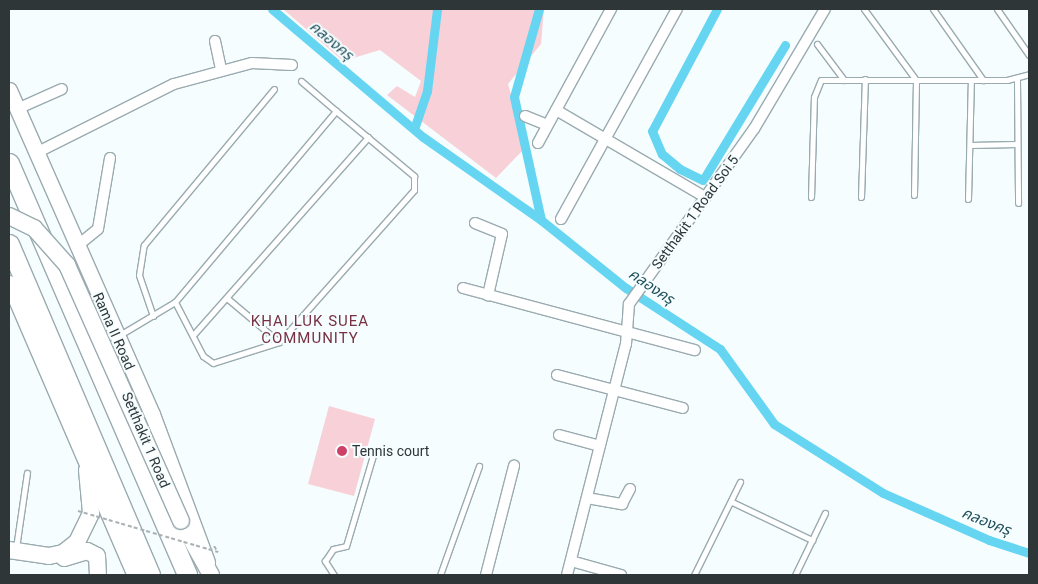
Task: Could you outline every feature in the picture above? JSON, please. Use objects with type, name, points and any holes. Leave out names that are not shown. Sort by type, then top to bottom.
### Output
[{"type":"highway","points":[[9,163],[187,575]]},
{"type":"highway","points":[[9,244],[150,575]]},
{"type":"main road","name":"Rama II Road","points":[[9,90],[117,337],[202,541],[210,575]]},
{"type":"main road","name":"Setthakit 1 Road","points":[[9,216],[34,228],[67,265],[180,521],[210,575]]},
{"type":"main road","points":[[9,283],[14,304],[135,575]]},
{"type":"main road","points":[[44,556],[63,554],[86,531],[92,502],[87,470]]},
{"type":"main road","points":[[12,551],[62,558],[87,551],[97,556],[98,575]]},
{"type":"street","points":[[538,143],[611,9]]},
{"type":"street","points":[[561,218],[677,9]]},
{"type":"street","name":"Setthakit 1 Road Soi 5","points":[[567,575],[614,390],[626,332],[629,304],[772,102],[825,9]]},
{"type":"street","points":[[215,41],[221,70]]},
{"type":"street","points":[[36,153],[174,84],[221,70],[264,61],[292,65]]},
{"type":"street","points":[[17,109],[62,89]]},
{"type":"street","points":[[556,110],[705,198]]},
{"type":"street","points":[[525,116],[547,125]]},
{"type":"street","points":[[77,246],[98,229],[110,158]]},
{"type":"street","points":[[475,223],[502,234],[488,295]]},
{"type":"street","points":[[463,288],[695,350]]},
{"type":"street","points":[[557,375],[682,408]]},
{"type":"street","points":[[559,436],[600,446]]},
{"type":"street","points":[[486,575],[514,466]]},
{"type":"street","points":[[587,498],[622,504],[630,489]]},
{"type":"street","points":[[571,561],[621,575]]},
{"type":"lane","points":[[864,9],[916,80],[914,194]]},
{"type":"lane","points":[[933,9],[983,80]]},
{"type":"lane","points":[[996,9],[1029,55]]},
{"type":"lane","points":[[817,44],[844,80]]},
{"type":"lane","points":[[811,198],[815,88],[821,80],[1017,80],[1029,74]]},
{"type":"lane","points":[[861,197],[865,79]]},
{"type":"lane","points":[[968,199],[971,80]]},
{"type":"lane","points":[[1017,80],[1018,203]]},
{"type":"lane","points":[[176,302],[194,334],[203,356],[213,363],[279,342],[417,186],[414,176],[301,81]]},
{"type":"lane","points":[[153,316],[139,275],[144,245],[274,89]]},
{"type":"lane","points":[[117,337],[176,302],[336,111]]},
{"type":"lane","points":[[194,334],[228,299],[368,137]]},
{"type":"lane","points":[[970,145],[1017,144]]},
{"type":"lane","points":[[228,299],[279,342]]},
{"type":"lane","points":[[334,575],[325,561],[333,549],[346,546],[374,452]]},
{"type":"lane","points":[[440,575],[479,466]]},
{"type":"lane","points":[[12,551],[27,473]]},
{"type":"lane","points":[[694,575],[732,502],[740,482]]},
{"type":"lane","points":[[732,502],[812,540]]},
{"type":"lane","points":[[795,575],[825,513]]},
{"type":"path","points":[[78,511],[218,552]]},
{"type":"shaded area","points":[[283,9],[544,9],[541,44],[508,84],[526,147],[496,178],[387,95],[397,86],[415,97],[421,81],[380,50],[343,61]]},
{"type":"shaded area","name":"Tennis court","points":[[329,406],[375,419],[354,496],[308,484]]},
{"type":"waterway","name":"คลองครุ","points":[[272,9],[423,137],[541,220],[626,288],[720,349],[774,424],[883,493],[989,540],[1029,553]]},
{"type":"waterway","points":[[414,129],[427,91],[437,9]]},
{"type":"waterway","points":[[539,9],[514,97],[541,220]]},
{"type":"waterway","points":[[717,9],[652,131],[662,154],[680,169],[703,180],[785,45]]},
{"type":"place","name":"Tennis court","points":[[342,451]]},
{"type":"district","name":"KHAI LUK SUEA COMMUNITY","points":[[310,330]]}]
